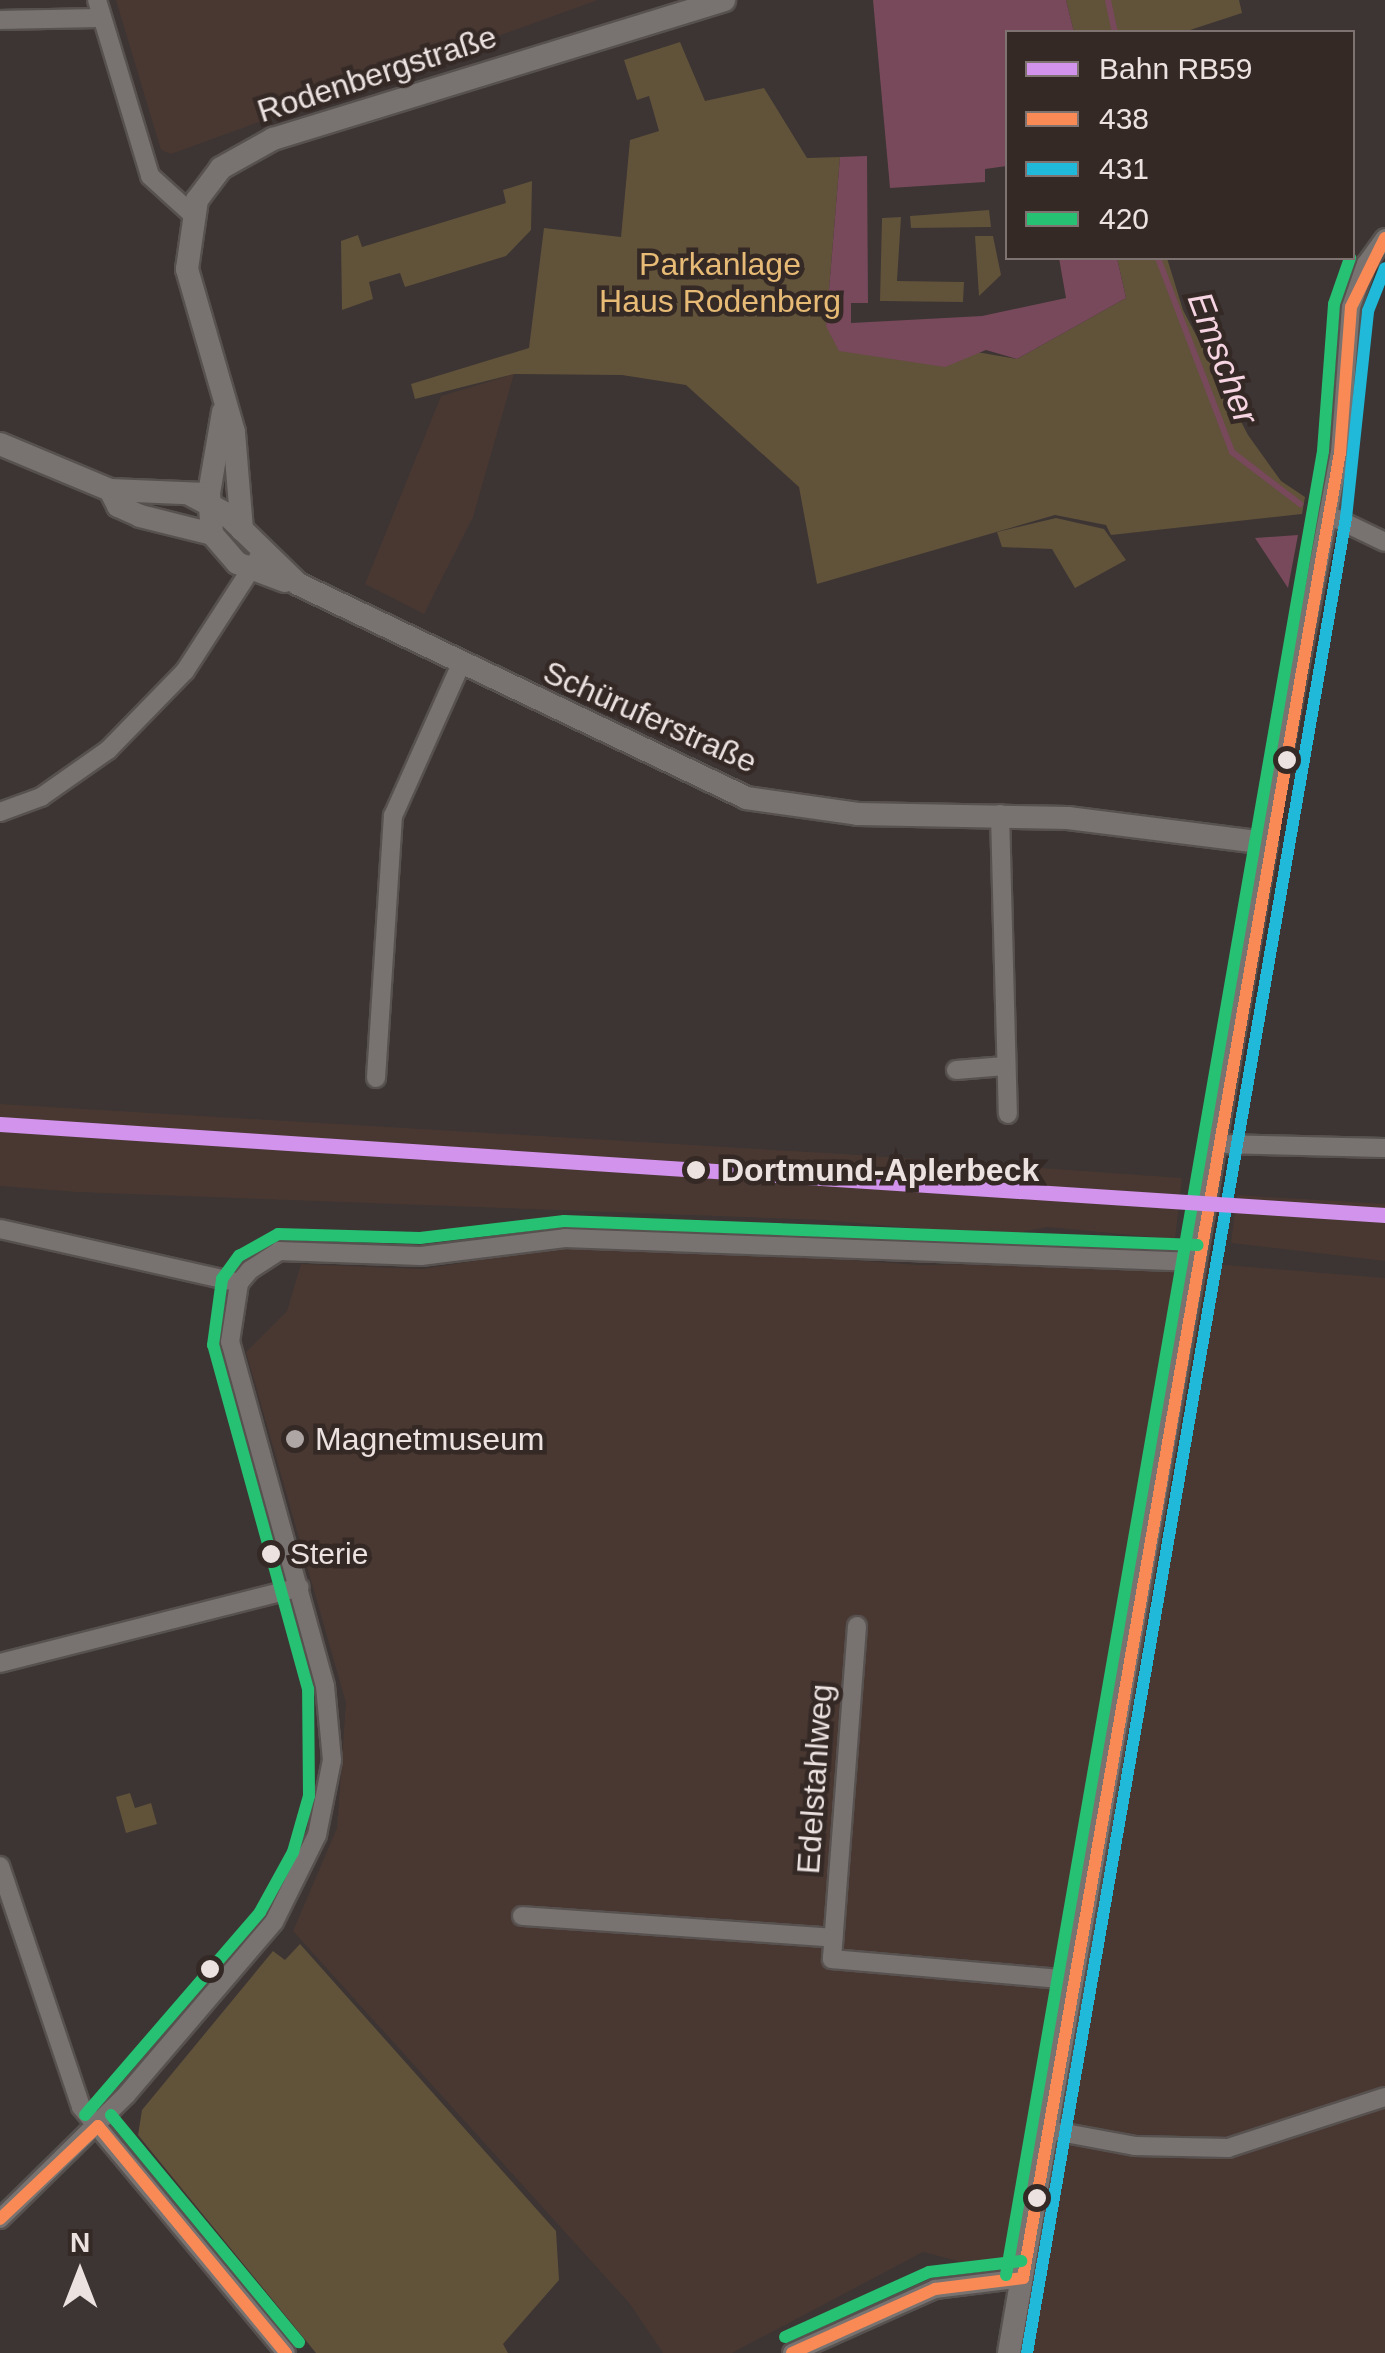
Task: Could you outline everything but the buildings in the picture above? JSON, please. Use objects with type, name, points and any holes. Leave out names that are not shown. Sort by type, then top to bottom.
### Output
[{"type":"main road","name":"Rodenbergstraße","points":[[193,215],[221,168],[273,139],[724,0]]},
{"type":"main road","points":[[110,490],[118,506],[184,530],[213,508],[223,412],[187,269],[193,215]]},
{"type":"main road","points":[[0,444],[110,490],[213,508],[243,532],[255,562]]},
{"type":"main road","name":"Schüruferstraße","points":[[213,508],[255,562],[460,666],[746,798],[826,812],[1000,814],[1266,843]]},
{"type":"main road","points":[[1009,2353],[1219,1144],[1266,843]]},
{"type":"street","points":[[0,20],[56,25],[99,9],[150,176],[193,215]]},
{"type":"street","points":[[1266,843],[1330,516],[1351,306],[1366,264],[1385,238]]},
{"type":"street","points":[[1330,516],[1385,542]]},
{"type":"street","points":[[0,812],[41,797],[108,750],[184,672],[255,562]]},
{"type":"street","points":[[376,1078],[394,816],[460,666]]},
{"type":"street","points":[[1000,814],[1008,1114]]},
{"type":"street","points":[[956,1070],[1005,1066]]},
{"type":"street","points":[[1219,1144],[1385,1148]]},
{"type":"street","points":[[0,1229],[240,1283]]},
{"type":"street","points":[[0,2219],[98,2126],[274,1922],[308,1860],[332,1748],[300,1587],[230,1342],[240,1283],[280,1251],[421,1256],[565,1238],[1197,1262]]},
{"type":"street","points":[[0,1663],[300,1587]]},
{"type":"street","name":"Edelstahlweg","points":[[834,1938],[857,1626]]},
{"type":"street","points":[[0,1866],[6,1914],[72,2088],[98,2126],[286,2353]]},
{"type":"street","points":[[522,1916],[834,1938],[832,1959],[1071,1980]]},
{"type":"street","points":[[1049,2130],[1136,2146],[1228,2148],[1385,2097]]},
{"type":"street","points":[[792,2353],[935,2289],[1024,2278]]},
{"type":"shaded area","points":[[116,0],[598,0],[171,154],[161,150]]},
{"type":"shaded area","points":[[873,0],[1066,0],[1074,30],[1005,30],[1005,166],[985,169],[985,182],[890,188]]},
{"type":"shaded area","points":[[867,156],[868,303],[851,303],[851,323],[982,316],[1066,298],[1059,260],[1117,260],[1126,298],[1017,359],[986,350],[945,367],[839,351],[826,326],[840,157]]},
{"type":"shaded area","points":[[514,374],[473,517],[424,614],[365,584],[441,396]]},
{"type":"shaded area","points":[[1298,535],[1288,588],[1255,538]]},
{"type":"shaded area","points":[[0,1104],[1182,1178],[1175,1239],[1047,1227],[1002,1236],[823,1220],[77,1192],[0,1186]]},
{"type":"shaded area","points":[[1237,1195],[1385,1204],[1385,1261],[1231,1243]]},
{"type":"shaded area","points":[[599,1241],[919,1265],[1178,1261],[1385,1278],[1385,2353],[1009,2353],[1023,2278],[923,2252],[732,2353],[663,2353],[630,2304],[293,1931],[337,1828],[346,1703],[246,1352],[287,1311],[301,1264],[423,1269]]},
{"type":"green space","points":[[1066,0],[1239,0],[1242,13],[1190,30],[1074,30]]},
{"type":"green space","name":"Parkanlage Haus Rodenberg","points":[[680,42],[705,101],[764,88],[807,158],[840,157],[826,326],[1017,359],[1126,298],[1117,260],[1168,260],[1183,310],[1248,435],[1281,481],[1305,497],[1302,514],[1111,535],[1106,525],[1055,515],[817,584],[799,487],[686,385],[622,375],[514,374],[415,399],[411,384],[529,348],[544,228],[621,237],[630,140],[659,131],[649,96],[637,100],[624,60]]},
{"type":"green space","points":[[532,181],[531,230],[506,256],[405,287],[400,273],[369,282],[373,299],[342,310],[341,241],[358,235],[362,247],[506,203],[503,190]]},
{"type":"green space","points":[[989,210],[991,227],[911,228],[910,216]]},
{"type":"green space","points":[[901,217],[897,281],[964,282],[963,302],[880,301],[882,218]]},
{"type":"green space","points":[[975,236],[993,236],[1001,275],[979,296]]},
{"type":"green space","points":[[1056,518],[1104,529],[1126,560],[1075,588],[1052,549],[1002,547],[997,532]]},
{"type":"green space","points":[[130,1793],[135,1808],[151,1803],[157,1824],[126,1833],[116,1797]]},
{"type":"green space","points":[[300,1944],[556,2231],[559,2280],[503,2344],[508,2353],[316,2353],[138,2135],[142,2110],[273,1951],[285,1960]]},
{"type":"waterway","name":"Emscher","points":[[1108,0],[1115,30]]},
{"type":"waterway","name":"Emscher","points":[[1159,260],[1232,452],[1300,504]]},
{"type":"rail line","name":"RB59","points":[[0,1124],[1385,1215]]},
{"type":"transit line","name":"438","points":[[1023,2278],[1340,453],[1351,307],[1385,238]]},
{"type":"transit line","name":"420","points":[[1006,2275],[1323,451],[1334,304],[1349,260]]},
{"type":"transit line","name":"431","points":[[1027,2353],[1346,518],[1368,311],[1385,268]]},
{"type":"transit line","name":"420","points":[[85,2115],[260,1912],[293,1852],[309,1796],[308,1689],[213,1345],[222,1279],[239,1256],[278,1234],[420,1238],[564,1221],[1198,1245]]},
{"type":"transit line","name":"420","points":[[111,2115],[299,2342]]},
{"type":"transit line","name":"438","points":[[98,2126],[286,2353]]},
{"type":"transit line","name":"438","points":[[0,2219],[98,2126]]},
{"type":"transit line","name":"420","points":[[785,2337],[929,2272],[1021,2261]]},
{"type":"transit line","name":"438","points":[[792,2353],[935,2289],[1023,2278]]},
{"type":"place","name":"Dortmund-Aplerbeck","points":[[696,1170]]},
{"type":"place","name":"Magnetmuseum","points":[[295,1439]]},
{"type":"place","name":"Sterie","points":[[271,1554]]}]
